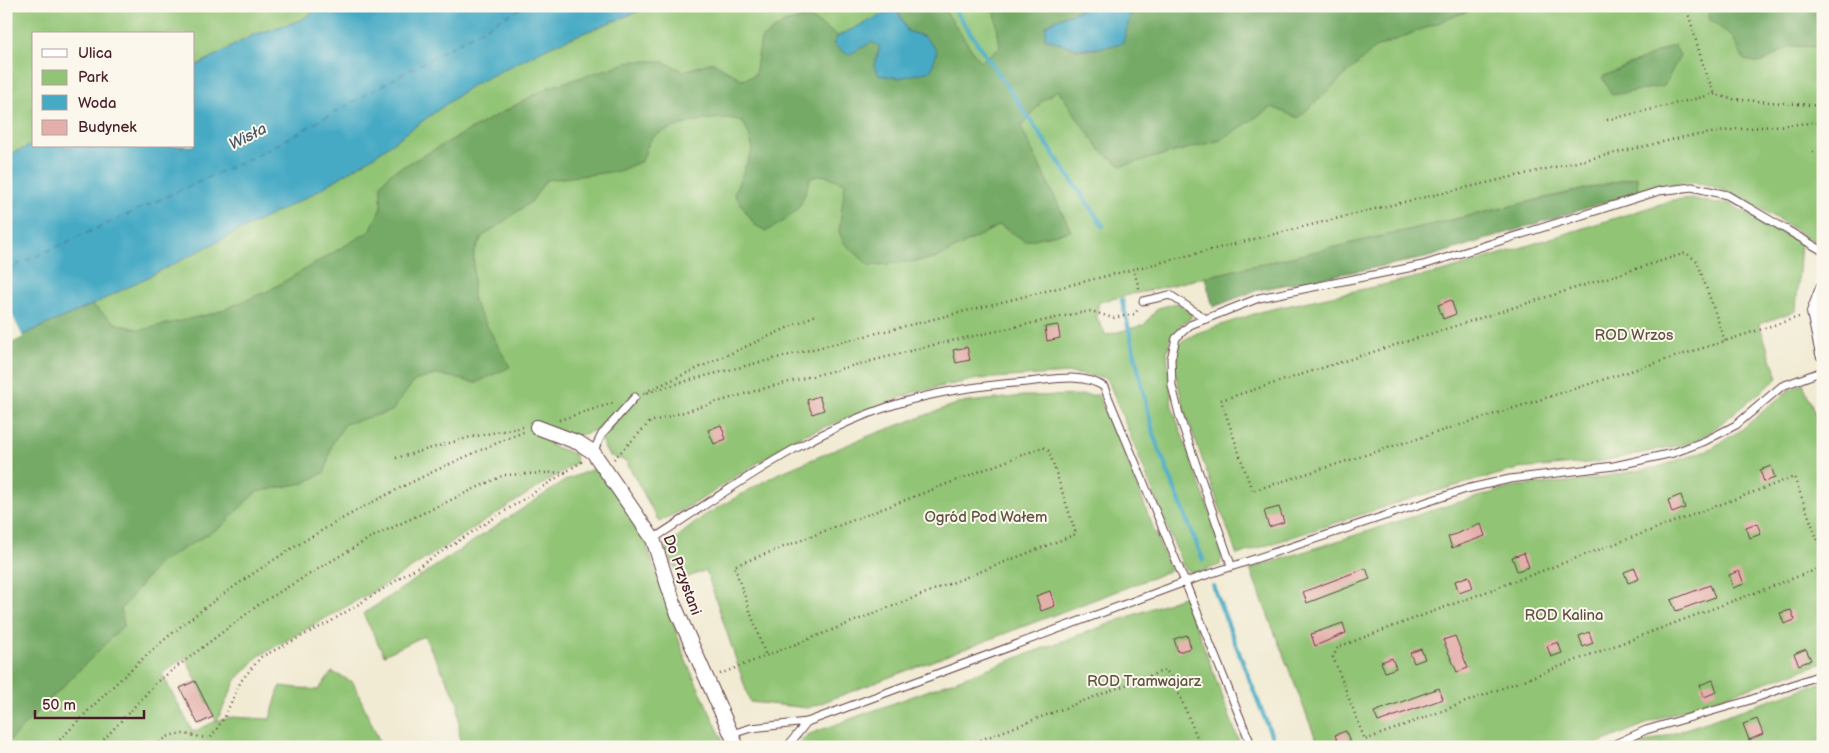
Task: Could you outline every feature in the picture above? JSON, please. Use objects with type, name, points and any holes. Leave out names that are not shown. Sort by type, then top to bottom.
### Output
[{"type":"street","points":[[1822,346],[1814,312],[1823,288]]},
{"type":"street","name":"Do Przystani","points":[[537,427],[579,443],[594,452],[653,539],[675,607],[734,741]]},
{"type":"lane","points":[[1231,565],[1180,418],[1172,386],[1171,359],[1176,338],[1190,325],[1259,298],[1423,266],[1659,191],[1692,187],[1709,189],[1727,195],[1823,251]]},
{"type":"lane","points":[[1143,301],[1170,295],[1206,318]]},
{"type":"lane","points":[[734,741],[751,728],[807,722],[1231,565],[1258,559],[1466,489],[1510,479],[1614,466],[1673,453],[1705,442],[1736,425],[1782,386],[1823,371]]},
{"type":"lane","points":[[653,539],[728,488],[791,451],[828,431],[900,403],[982,386],[1074,378],[1096,380],[1104,387],[1252,747]]},
{"type":"lane","points":[[594,452],[602,434],[635,397]]},
{"type":"lane","points":[[1608,747],[1646,730],[1747,701],[1823,674]]},
{"type":"lane","points":[[787,747],[807,722]]},
{"type":"path","points":[[1686,6],[1706,74],[1715,94]]},
{"type":"path","points":[[1607,120],[1715,94],[1731,99],[1823,106]]},
{"type":"path","points":[[53,747],[92,706],[197,614],[256,573],[380,496],[478,450],[537,427],[707,375],[1387,206],[1684,137],[1738,129],[1823,122]]},
{"type":"path","points":[[1813,152],[1823,152]]},
{"type":"path","points":[[1725,341],[1697,261],[1686,253],[1221,400],[1252,491],[1725,341],[1814,312]]},
{"type":"path","points":[[1133,268],[1140,292]]},
{"type":"path","points":[[606,469],[650,422],[668,416],[758,390],[915,350],[1074,314],[1091,311],[1113,318],[1135,314]]},
{"type":"path","points":[[635,397],[816,315]]},
{"type":"path","points":[[396,458],[512,428],[537,427]]},
{"type":"path","points":[[706,679],[766,656],[1076,534],[1049,451],[1042,447],[734,566],[766,656]]},
{"type":"path","points":[[157,747],[170,734],[180,733],[210,739],[224,718],[241,681],[261,657],[328,623],[568,472],[594,452]]},
{"type":"path","points":[[97,747],[158,680],[261,604],[370,538],[504,475],[568,472]]},
{"type":"path","points":[[1823,554],[1794,477],[1338,647],[1333,657],[1365,740],[1823,567]]},
{"type":"path","points":[[962,747],[1165,670],[1172,677],[1201,747]]},
{"type":"path","points":[[1815,747],[1823,744]]},
{"type":"green space","points":[[6,6],[323,6],[301,20],[253,35],[195,66],[195,32],[32,32],[32,145],[6,156]]},
{"type":"green space","points":[[652,6],[1823,6],[1823,247],[1757,207],[1721,189],[1704,184],[1688,183],[1638,192],[1636,177],[1099,302],[1096,316],[1106,335],[1144,325],[1158,308],[1177,303],[1191,312],[1191,318],[1179,326],[1170,339],[1167,353],[1172,407],[1223,549],[1220,565],[1193,574],[1183,566],[1107,378],[1070,373],[978,379],[915,392],[796,438],[697,502],[659,522],[626,461],[608,455],[596,430],[549,445],[575,454],[576,463],[386,584],[259,656],[236,680],[217,721],[232,717],[270,719],[280,686],[318,690],[332,672],[353,682],[382,747],[6,747],[6,340],[311,195],[373,157],[471,86],[537,51]],"holes":[[[185,657],[216,721],[193,732],[162,674]]]},
{"type":"green space","points":[[899,6],[942,6],[980,62],[1000,47],[994,6],[1086,6],[1046,26],[1045,38],[1079,50],[1097,49],[1132,14],[1133,6],[1274,6],[1279,10],[1330,8],[1333,6],[1480,6],[1375,48],[1298,118],[1272,107],[1221,140],[1121,166],[1099,149],[1058,90],[1043,100],[1021,127],[1071,231],[1025,241],[1000,225],[935,259],[870,266],[844,243],[839,232],[845,183],[823,175],[810,178],[804,197],[791,216],[766,231],[755,225],[734,194],[753,148],[745,125],[736,119],[711,119],[681,125],[657,134],[651,139],[642,161],[619,171],[546,180],[532,201],[482,237],[474,252],[473,301],[510,367],[475,383],[438,374],[414,381],[392,411],[345,424],[332,444],[325,472],[304,483],[256,492],[222,526],[159,563],[121,609],[124,625],[6,744],[6,342],[92,305],[117,324],[141,330],[215,313],[268,291],[370,231],[381,208],[381,184],[391,173],[547,88],[633,61],[661,61],[684,71],[713,62],[743,80],[755,75],[761,39],[784,23],[809,17],[838,36],[833,44],[872,42],[880,47],[874,66],[925,37],[907,31],[899,13]]},
{"type":"green space","points":[[1707,6],[1819,6],[1823,12],[1823,47],[1791,46],[1761,63],[1744,60],[1732,36],[1710,20]]},
{"type":"green space","points":[[1674,45],[1680,55],[1664,86],[1612,95],[1602,77]]},
{"type":"green space","points":[[1637,177],[1638,192],[1426,258],[1258,290],[1213,307],[1205,277]]},
{"type":"green space","name":"ROD Wrzos","points":[[1692,198],[1716,204],[1728,203],[1801,243],[1796,311],[1759,324],[1778,378],[1709,433],[1691,443],[1598,462],[1518,469],[1415,497],[1237,555],[1184,409],[1174,367],[1176,350],[1182,341],[1197,333],[1263,311],[1446,271],[1673,200]]},
{"type":"green space","name":"ROD Kalina","points":[[1803,383],[1823,434],[1823,663],[1663,717],[1589,747],[1319,747],[1250,569],[1452,504],[1517,486],[1580,481],[1658,467],[1710,449],[1741,430],[1786,392]]},
{"type":"green space","name":"Ogród Pod Wałem","points":[[1098,395],[1107,416],[1110,416],[1170,571],[808,708],[750,702],[706,570],[681,580],[665,547],[705,515],[777,474],[866,437],[959,403],[1024,396]]},
{"type":"green space","points":[[593,469],[603,475],[644,537],[686,661],[726,747],[460,747],[458,702],[424,636],[384,655],[363,614],[566,480]]},
{"type":"green space","name":"ROD Tramwajarz","points":[[1185,596],[1241,747],[795,747],[807,735]]},
{"type":"green space","points":[[1823,682],[1823,747],[1633,747]]},
{"type":"water","name":"Wisła","points":[[323,6],[652,6],[553,45],[471,86],[373,157],[311,195],[92,305],[6,342],[6,156],[32,145],[32,148],[195,148],[195,66],[253,35],[301,20]]},
{"type":"water","points":[[1086,6],[1133,6],[1123,43],[1083,48],[1045,38],[1046,26]]},
{"type":"water","points":[[1274,6],[1333,6],[1330,8],[1279,10]]},
{"type":"water","points":[[889,11],[899,13],[907,31],[925,37],[937,51],[931,71],[899,78],[879,75],[874,66],[880,47],[872,42],[848,55],[833,44],[838,36]]},
{"type":"pier","points":[[6,303],[23,337],[13,342],[6,328]]},
{"type":"building","points":[[1451,300],[1456,314],[1443,319],[1438,305]]},
{"type":"building","points":[[1058,325],[1060,338],[1047,341],[1045,327]]},
{"type":"building","points":[[967,347],[970,360],[956,363],[953,350]]},
{"type":"building","points":[[819,396],[824,410],[812,414],[807,400]]},
{"type":"building","points":[[721,425],[726,439],[714,444],[708,430]]},
{"type":"building","points":[[1771,466],[1775,478],[1764,482],[1760,470]]},
{"type":"building","points":[[1681,495],[1685,508],[1672,513],[1668,500]]},
{"type":"building","points":[[1279,507],[1284,522],[1269,527],[1264,511]]},
{"type":"building","points":[[1757,523],[1761,534],[1750,538],[1746,527]]},
{"type":"building","points":[[1481,524],[1485,536],[1452,548],[1448,537]]},
{"type":"building","points":[[1524,553],[1529,567],[1517,571],[1512,557]]},
{"type":"building","points":[[1366,568],[1370,579],[1307,603],[1303,592]]},
{"type":"building","points":[[1635,568],[1639,579],[1628,583],[1624,572]]},
{"type":"building","points":[[1739,571],[1744,584],[1733,588],[1729,575]]},
{"type":"building","points":[[1469,576],[1473,588],[1459,593],[1455,581]]},
{"type":"building","points":[[1710,585],[1715,597],[1676,611],[1671,600]]},
{"type":"building","points":[[1050,591],[1055,606],[1041,611],[1036,596]]},
{"type":"building","points":[[1791,610],[1795,620],[1784,624],[1780,613]]},
{"type":"building","points":[[1343,623],[1346,633],[1315,646],[1311,634]]},
{"type":"building","points":[[1589,632],[1593,643],[1583,647],[1579,636]]},
{"type":"building","points":[[1187,635],[1191,648],[1178,652],[1174,639]]},
{"type":"building","points":[[1455,636],[1468,668],[1457,672],[1443,640]]},
{"type":"building","points":[[1558,642],[1562,653],[1551,657],[1547,646]]},
{"type":"building","points":[[1421,649],[1425,659],[1414,663],[1410,653]]},
{"type":"building","points":[[1806,649],[1811,660],[1799,665],[1794,654]]},
{"type":"building","points":[[1392,658],[1396,668],[1385,672],[1381,662]]},
{"type":"building","points":[[1713,680],[1717,692],[1704,697],[1700,685]]},
{"type":"building","points":[[195,681],[213,717],[198,724],[180,688]]},
{"type":"building","points":[[1439,688],[1443,699],[1378,722],[1374,712]]},
{"type":"building","points":[[1757,719],[1763,734],[1749,740],[1743,724]]},
{"type":"building","points":[[1346,731],[1350,742],[1339,746],[1335,735]]},
{"type":"waterway","points":[[952,6],[1103,226]]},
{"type":"waterway","points":[[1122,300],[1154,437],[1203,560]]},
{"type":"waterway","points":[[1213,586],[1276,747]]},
{"type":"ferry route","points":[[6,270],[264,152],[524,6]]}]
